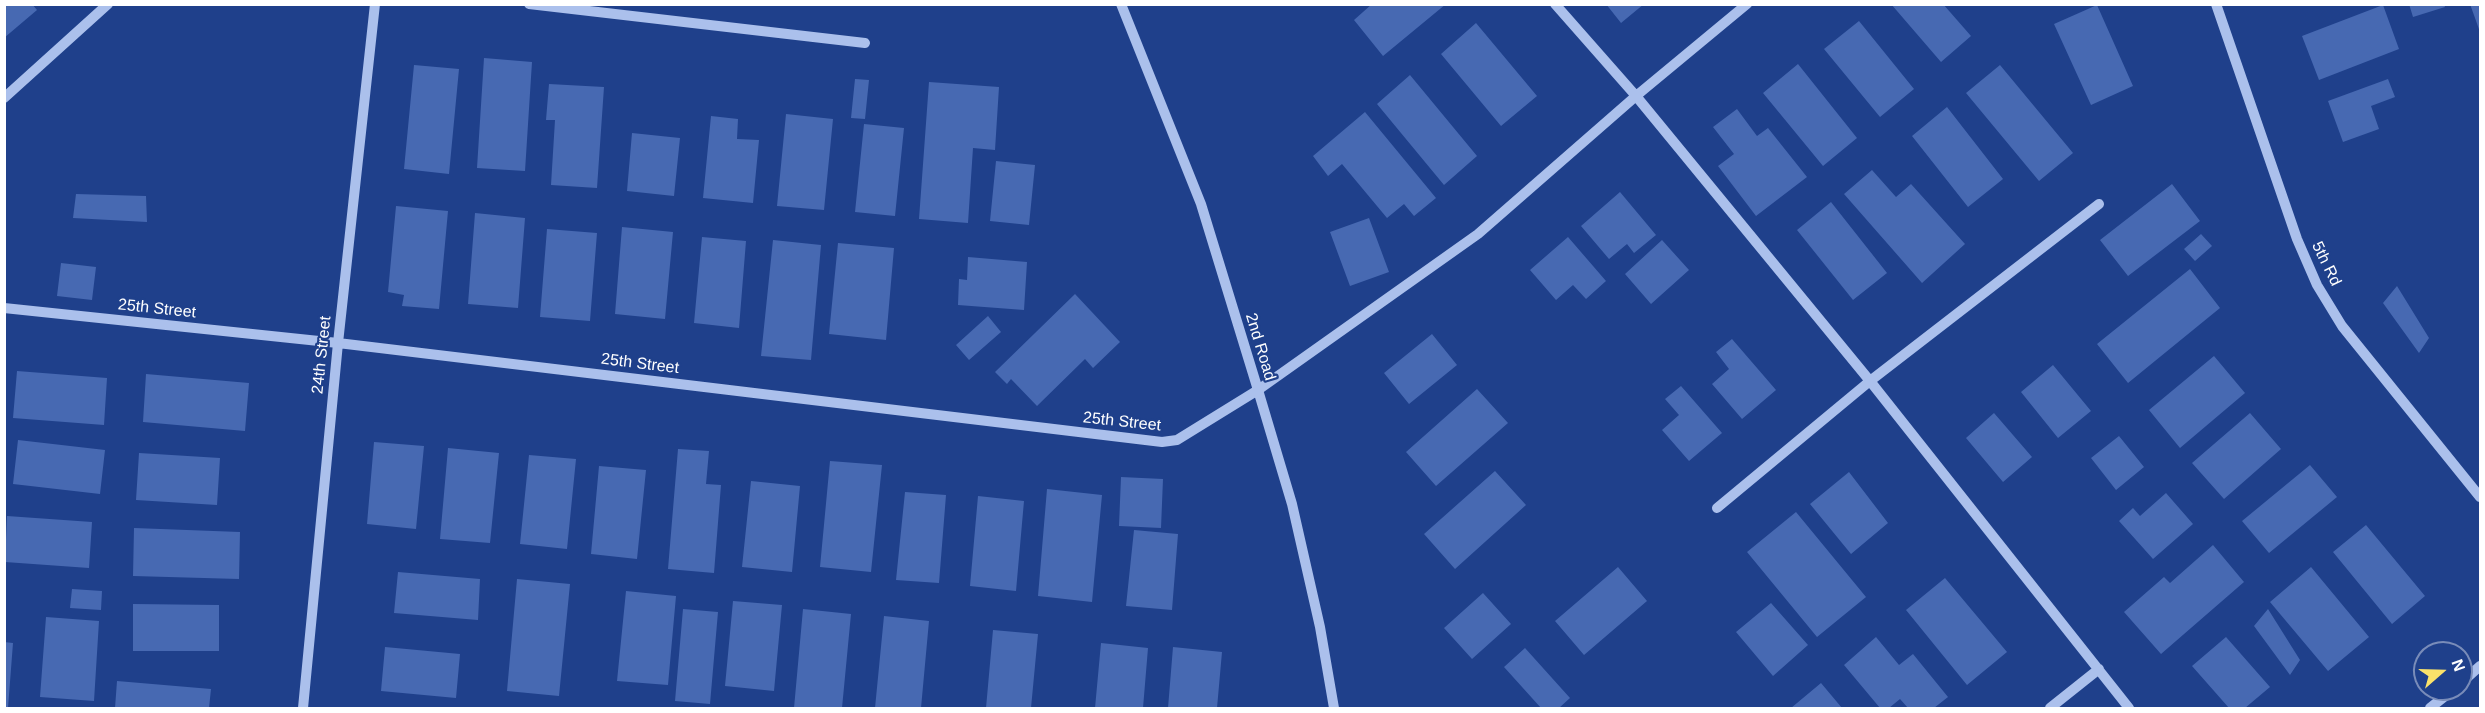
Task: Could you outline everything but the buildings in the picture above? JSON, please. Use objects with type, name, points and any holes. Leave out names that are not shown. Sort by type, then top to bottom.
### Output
[{"type":"street","points":[[4,98],[108,4]]},
{"type":"street","name":"24th Street","points":[[303,708],[338,343],[375,4]]},
{"type":"street","points":[[529,4],[865,43]]},
{"type":"street","name":"2nd Road","points":[[1121,4],[1201,204],[1258,390],[1292,504],[1320,627],[1334,708]]},
{"type":"street","points":[[1555,4],[1636,96],[1870,381],[2129,708]]},
{"type":"street","name":"25th Street","points":[[4,308],[338,343],[1162,442],[1177,440],[1258,390],[1478,234],[1636,96],[1747,4]]},
{"type":"street","name":"5th Rd","points":[[2216,4],[2297,239],[2317,285],[2342,326],[2481,497]]},
{"type":"street","points":[[1717,508],[1870,381],[2099,204]]},
{"type":"street","points":[[2049,708],[2099,669]]}]
